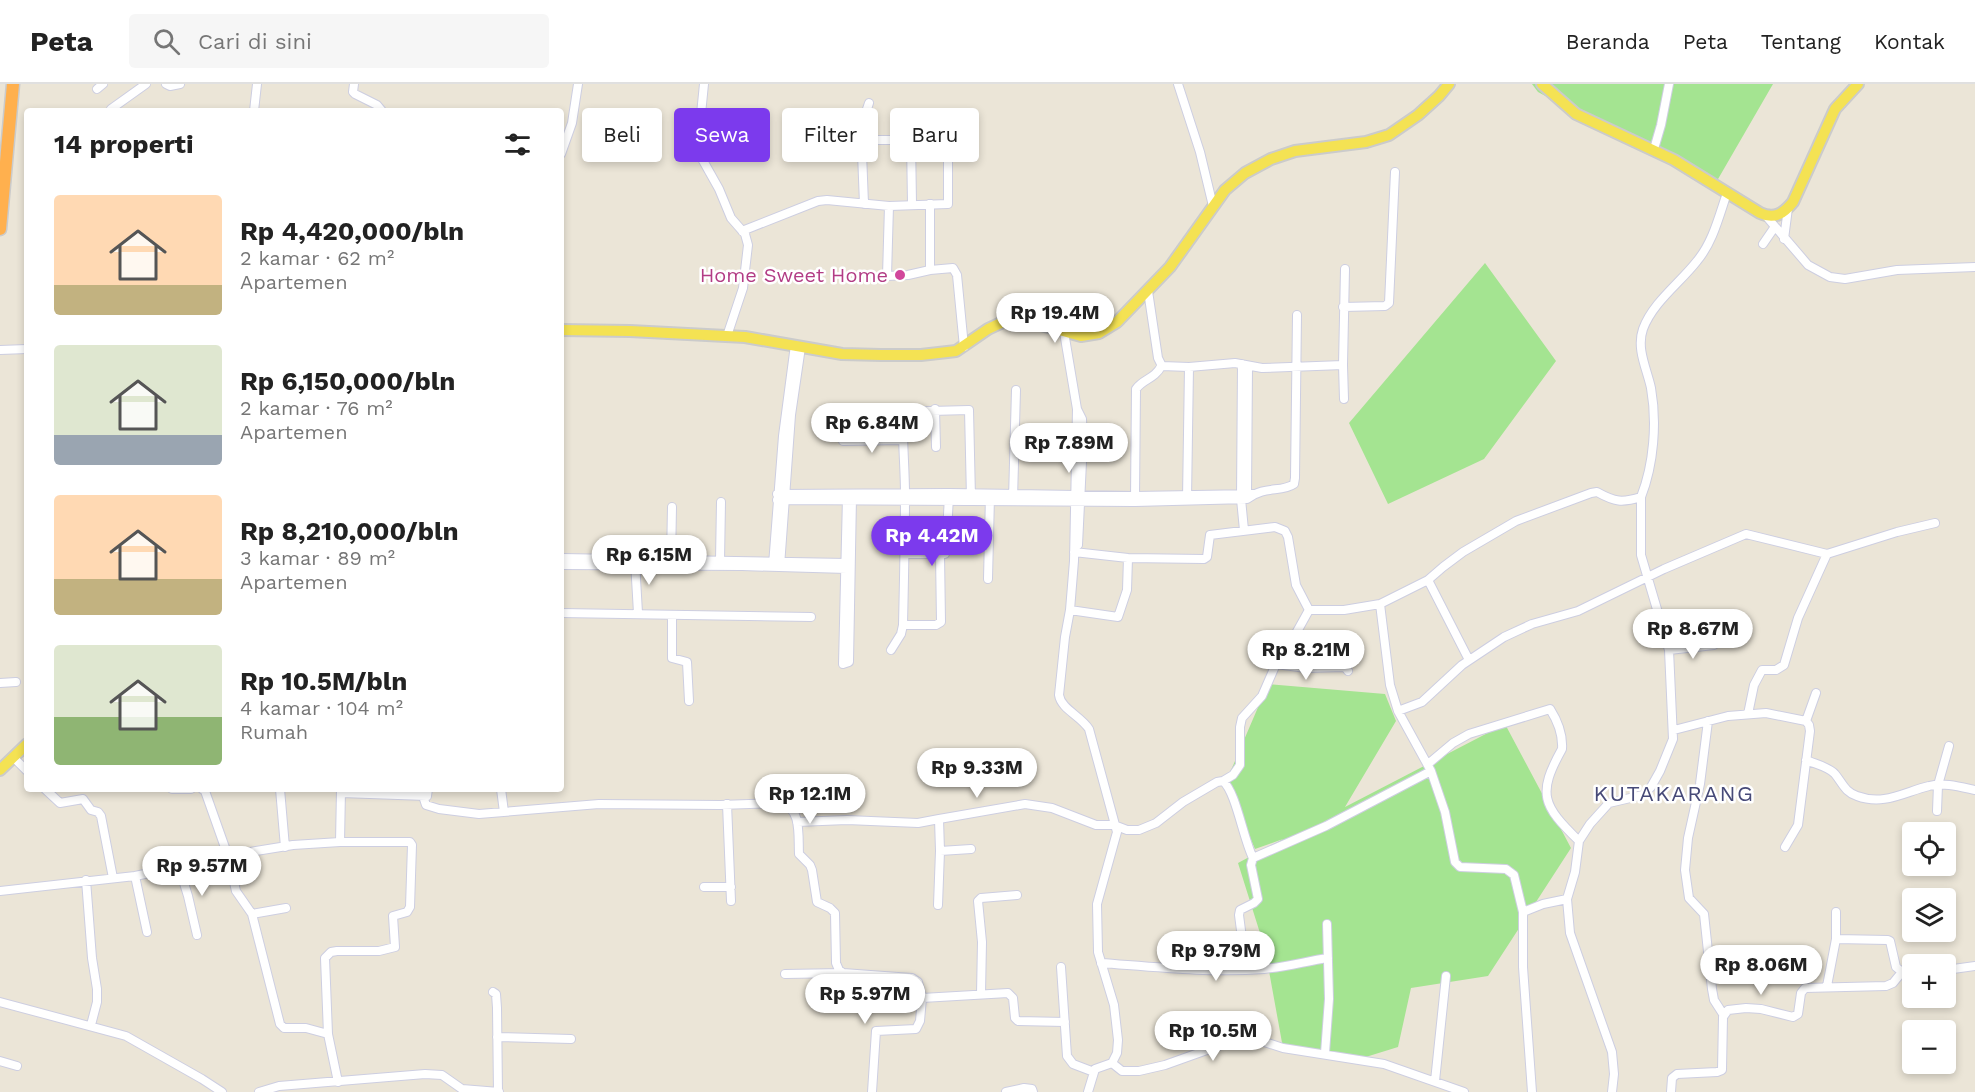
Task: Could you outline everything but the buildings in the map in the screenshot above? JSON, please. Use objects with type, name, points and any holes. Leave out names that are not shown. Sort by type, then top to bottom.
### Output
[{"type":"highway","points":[[0,229],[14,84]]},
{"type":"main road","points":[[564,330],[630,330],[727,336],[842,354],[881,355],[956,351],[988,329],[1005,321],[1027,321],[1081,336],[1100,333],[1118,322],[1170,267],[1213,206],[1226,190],[1245,173],[1271,159],[1296,151],[1366,142],[1389,135],[1418,115],[1449,84]]},
{"type":"main road","points":[[1542,84],[1576,114],[1654,149],[1766,216],[1780,215],[1788,208],[1800,188],[1834,109],[1858,84]]},
{"type":"main road","points":[[0,770],[24,747]]},
{"type":"street","points":[[112,108],[146,84]]},
{"type":"street","points":[[166,84],[170,86],[180,84]]},
{"type":"street","points":[[254,108],[257,84]]},
{"type":"street","points":[[354,84],[355,94],[380,108]]},
{"type":"street","points":[[564,146],[572,123],[578,84]]},
{"type":"street","points":[[705,84],[699,134],[701,157],[719,189],[731,218],[742,231],[748,245],[743,288],[727,336]]},
{"type":"street","points":[[1178,84],[1200,152],[1213,206]]},
{"type":"street","points":[[1654,149],[1669,84]]},
{"type":"street","points":[[867,108],[868,103]]},
{"type":"street","points":[[861,162],[864,204]]},
{"type":"street","points":[[911,162],[912,204]]},
{"type":"street","points":[[742,231],[818,201],[890,206],[948,204],[949,162]]},
{"type":"street","points":[[1343,307],[1385,306],[1389,303],[1395,172]]},
{"type":"street","points":[[1612,1092],[1614,1074],[1612,1052],[1569,933],[1567,899],[1575,872],[1578,841],[1609,803],[1643,795],[1651,787],[1669,753],[1674,730],[1669,650],[1641,555],[1641,497],[1650,464],[1654,411],[1641,351],[1643,330],[1660,303],[1699,259],[1712,237],[1726,193]]},
{"type":"street","points":[[930,204],[930,270]]},
{"type":"street","points":[[890,206],[887,276],[953,268],[957,275],[964,347]]},
{"type":"street","points":[[1784,239],[1788,208]]},
{"type":"street","points":[[1766,216],[1797,255],[1816,271],[1837,278],[1845,279],[1897,270],[1975,267]]},
{"type":"street","points":[[1763,244],[1774,228]]},
{"type":"street","points":[[1344,399],[1345,269]]},
{"type":"street","points":[[1148,291],[1158,358],[1162,365]]},
{"type":"street","points":[[781,497],[1187,498],[1246,495],[1270,488],[1290,487],[1294,484],[1297,315]]},
{"type":"street","points":[[1061,967],[1067,1056],[1073,1064],[1094,1072],[1095,1069],[1112,1063],[1118,1053],[1114,1005],[1098,952],[1097,904],[1117,835],[1089,729],[1083,720],[1060,702],[1059,695],[1070,610],[1077,499],[1077,410],[1064,332]]},
{"type":"street","points":[[777,565],[788,415],[798,346]]},
{"type":"street","points":[[0,350],[24,349]]},
{"type":"street","points":[[1162,365],[1189,367],[1245,365],[1262,368],[1296,368],[1343,365]]},
{"type":"street","points":[[1135,499],[1136,389],[1157,374],[1162,365]]},
{"type":"street","points":[[1244,530],[1245,365]]},
{"type":"street","points":[[1187,498],[1189,367]]},
{"type":"street","points":[[1013,497],[1016,390]]},
{"type":"street","points":[[935,409],[936,447]]},
{"type":"street","points":[[892,412],[935,409],[969,410],[971,497]]},
{"type":"street","points":[[891,650],[901,634],[903,625],[905,497],[903,411]]},
{"type":"street","points":[[843,441],[902,440]]},
{"type":"street","points":[[1309,610],[1344,610],[1380,604],[1428,580],[1463,552],[1516,521],[1591,493],[1597,492],[1615,501],[1641,497]]},
{"type":"street","points":[[905,554],[945,554],[949,496]]},
{"type":"street","points":[[848,566],[849,662],[843,664],[850,497]]},
{"type":"street","points":[[988,579],[990,497]]},
{"type":"street","points":[[720,561],[721,502]]},
{"type":"street","points":[[671,560],[672,507]]},
{"type":"street","points":[[1398,711],[1422,702],[1468,660],[1504,637],[1532,624],[1578,611],[1647,577],[1746,534],[1827,554],[1897,532],[1935,523]]},
{"type":"street","points":[[1074,552],[1128,558],[1204,559],[1207,557],[1210,535],[1275,527],[1285,531],[1290,545],[1296,585],[1309,610]]},
{"type":"street","points":[[903,625],[936,625],[941,622],[940,554]]},
{"type":"street","points":[[1748,714],[1757,676],[1762,670],[1776,670],[1784,665],[1798,618],[1827,554]]},
{"type":"street","points":[[564,558],[635,562],[848,566]]},
{"type":"street","points":[[1070,610],[1118,617],[1127,590],[1128,558]]},
{"type":"street","points":[[564,566],[671,560],[777,565]]},
{"type":"street","points":[[635,562],[638,613]]},
{"type":"street","points":[[1428,580],[1468,660]]},
{"type":"street","points":[[1380,604],[1390,685],[1398,711],[1430,768],[1445,812],[1456,865],[1464,868],[1506,869],[1514,875],[1523,912],[1523,967],[1532,1092]]},
{"type":"street","points":[[797,822],[875,820],[918,823],[1025,804],[1052,808],[1096,825],[1114,825],[1127,831],[1139,830],[1156,823],[1183,802],[1233,775],[1240,765],[1242,718],[1262,696],[1276,664],[1309,610]]},
{"type":"street","points":[[564,613],[812,617]]},
{"type":"street","points":[[672,615],[672,658],[687,662],[688,701]]},
{"type":"street","points":[[1669,650],[1714,645]]},
{"type":"street","points":[[1276,664],[1306,668],[1345,667],[1348,671]]},
{"type":"street","points":[[0,683],[16,682]]},
{"type":"street","points":[[1806,721],[1816,693]]},
{"type":"street","points":[[1253,858],[1326,826],[1430,768],[1453,743],[1469,734],[1550,709],[1562,736],[1562,749],[1546,782],[1545,794],[1550,807],[1578,841]]},
{"type":"street","points":[[1674,730],[1728,716],[1748,714],[1766,713],[1806,721],[1810,731],[1798,825],[1785,848]]},
{"type":"street","points":[[1671,1092],[1672,1078],[1677,1074],[1722,1070],[1723,1014],[1714,1000],[1704,914],[1689,898],[1686,881],[1688,838],[1702,773],[1708,721]]},
{"type":"street","points":[[1937,811],[1938,785],[1949,746]]},
{"type":"street","points":[[14,758],[24,768]]},
{"type":"street","points":[[1806,760],[1834,773],[1845,790],[1874,800],[1911,793],[1930,785],[1975,790]]},
{"type":"street","points":[[1223,781],[1234,799],[1241,828],[1253,858],[1251,865],[1258,899],[1240,910],[1239,915],[1246,969]]},
{"type":"street","points":[[48,792],[60,803],[83,799],[91,810],[98,812],[101,816],[113,878]]},
{"type":"street","points":[[205,792],[228,856],[236,891],[252,914],[280,1024],[284,1028],[306,1028],[328,1034]]},
{"type":"street","points":[[280,792],[285,847]]},
{"type":"street","points":[[340,842],[341,792]]},
{"type":"street","points":[[384,792],[428,793]]},
{"type":"street","points":[[501,792],[504,812]]},
{"type":"street","points":[[428,793],[424,799],[426,805],[439,809],[479,813],[599,804],[788,804],[797,822],[799,854],[812,870],[815,898],[817,902],[830,908],[835,914],[836,963],[839,970],[843,972]]},
{"type":"street","points":[[727,804],[731,901]]},
{"type":"street","points":[[938,905],[939,819]]},
{"type":"street","points":[[0,891],[135,876],[228,856],[285,847],[340,842],[401,841],[411,843],[410,907],[407,912],[393,916],[395,947],[379,951],[337,951],[325,957],[328,1034],[339,1082]]},
{"type":"street","points":[[940,850],[971,849]]},
{"type":"street","points":[[179,867],[197,935]]},
{"type":"street","points":[[135,876],[147,932]]},
{"type":"street","points":[[86,880],[92,957],[97,988],[97,1002],[91,1024]]},
{"type":"street","points":[[704,887],[731,886]]},
{"type":"street","points":[[981,994],[982,942],[978,901],[981,898],[1017,895]]},
{"type":"street","points":[[1523,912],[1543,904],[1567,899]]},
{"type":"street","points":[[252,914],[286,908]]},
{"type":"street","points":[[1827,986],[1836,939],[1836,912]]},
{"type":"street","points":[[1325,1053],[1329,999],[1327,924]]},
{"type":"street","points":[[1723,1014],[1728,1010],[1746,1008],[1761,1009],[1793,1017],[1798,1014],[1801,993],[1804,989],[1827,986],[1886,986],[1893,983],[1902,972],[1896,967],[1890,941],[1836,939]]},
{"type":"street","points":[[1101,963],[1184,969],[1246,969],[1292,965],[1328,958]]},
{"type":"street","points":[[1956,969],[1975,966]]},
{"type":"street","points":[[784,974],[843,972],[912,978],[918,982],[922,998],[920,1021],[916,1029],[876,1031],[872,1092]]},
{"type":"street","points":[[1435,1081],[1446,976]]},
{"type":"street","points":[[259,1092],[279,1086],[425,1074],[442,1075],[453,1085],[462,1089],[498,1092],[497,1001],[496,994],[493,992]]},
{"type":"street","points":[[922,998],[1008,993],[1011,995],[1015,1018],[1018,1021],[1065,1022]]},
{"type":"street","points":[[0,1002],[91,1024],[126,1036],[222,1092]]},
{"type":"street","points":[[1112,1063],[1122,1071],[1146,1070],[1184,1059],[1246,1036],[1283,1048],[1384,1064],[1464,1092]]},
{"type":"street","points":[[497,1037],[571,1039]]},
{"type":"street","points":[[0,1061],[17,1066]]},
{"type":"street","points":[[1088,1092],[1095,1069]]},
{"type":"street","points":[[1006,1092],[1024,1088],[1032,1089],[1033,1092]]},
{"type":"green space","points":[[1532,84],[1773,84],[1714,186],[1538,92]]},
{"type":"green space","points":[[1485,263],[1556,361],[1484,459],[1388,504],[1349,423]]},
{"type":"green space","points":[[1268,684],[1385,694],[1396,721],[1345,807],[1505,724],[1571,848],[1488,976],[1411,988],[1398,1047],[1356,1060],[1283,1048],[1265,949],[1238,863],[1283,839],[1255,849],[1226,782]]},
{"type":"place","name":"Home Sweet Home","points":[[900,275]]},
{"type":"district","name":"KUTAKARANG","points":[[1674,793]]}]
